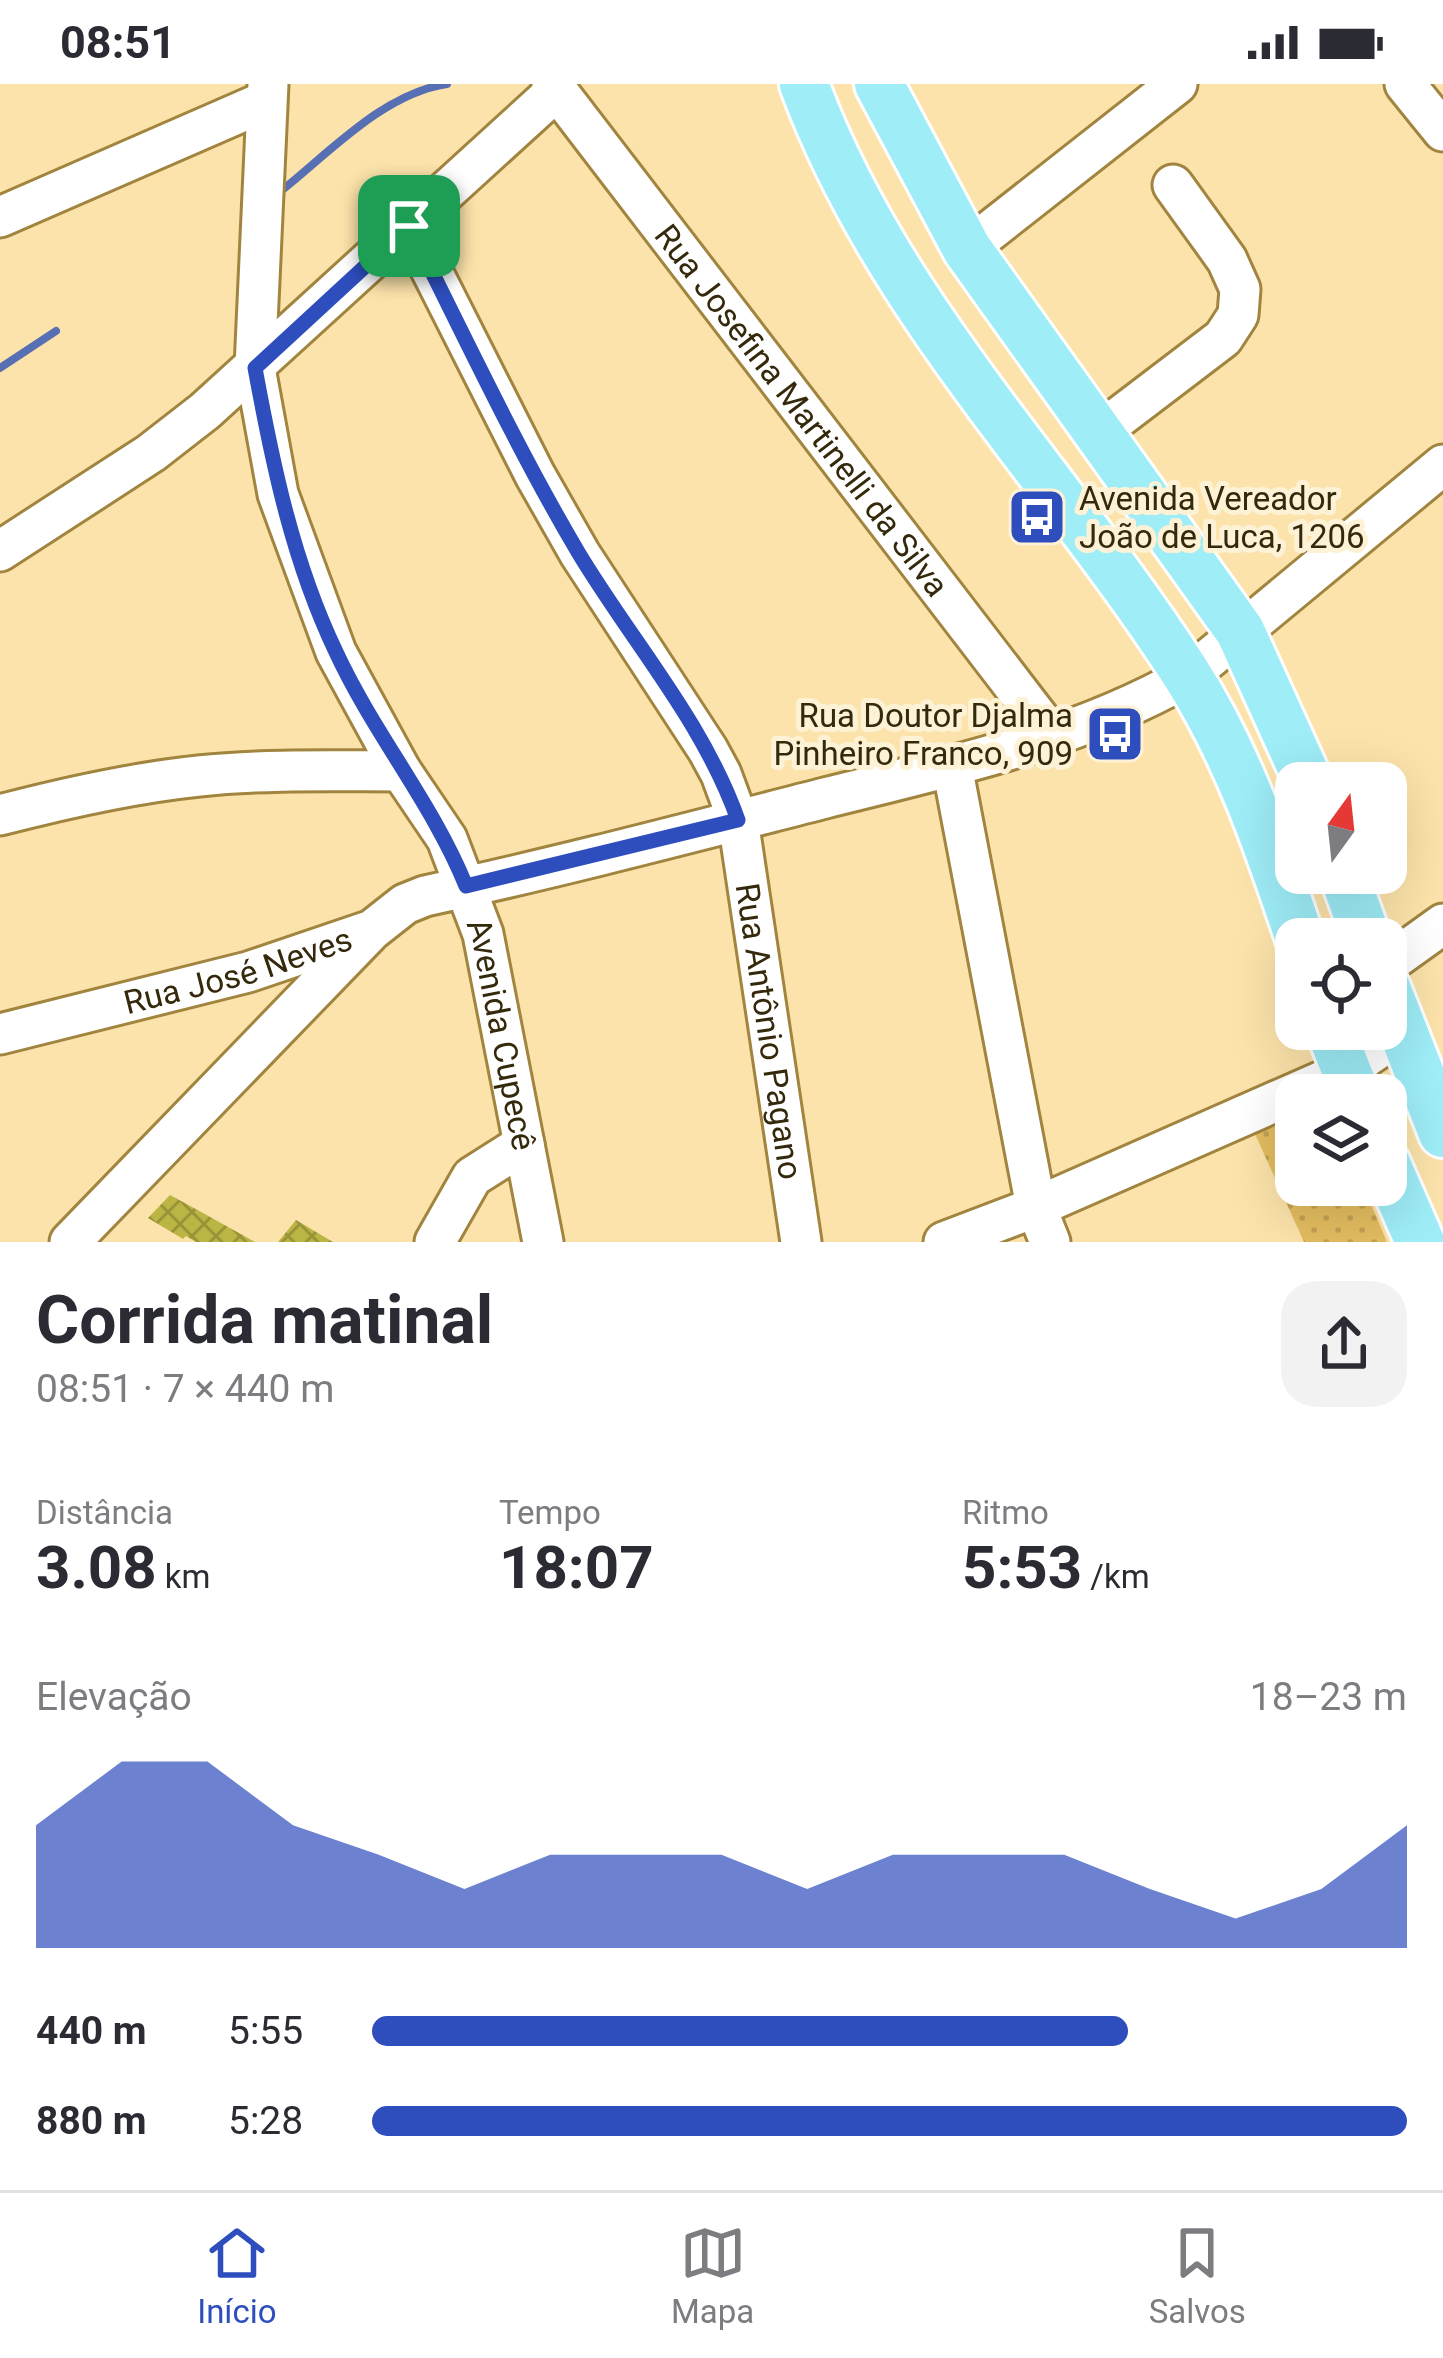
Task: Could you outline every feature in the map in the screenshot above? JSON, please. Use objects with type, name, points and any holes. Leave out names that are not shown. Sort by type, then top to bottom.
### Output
[{"type":"main road","points":[[804,84],[860,207],[936,332],[1188,676],[1259,820],[1293,918]]},
{"type":"main road","points":[[879,84],[967,249],[1240,631],[1299,762]]},
{"type":"main road","points":[[1407,1041],[1443,1133]]},
{"type":"main road","points":[[1404,1206],[1420,1242]]},
{"type":"street","points":[[967,249],[1177,84]]},
{"type":"street","points":[[1406,84],[1443,131]]},
{"type":"street","points":[[0,551],[151,454],[255,368],[555,87]]},
{"type":"street","name":"Rua Josefina Martinelli da Silva","points":[[555,87],[1053,737]]},
{"type":"street","points":[[0,217],[267,92]]},
{"type":"street","name":"Avenida Cupecê","points":[[267,92],[255,368],[278,494],[335,652],[401,772],[447,839],[466,886],[483,934],[543,1242]]},
{"type":"street","points":[[1097,434],[1223,338],[1238,315],[1240,289],[1227,260],[1173,184]]},
{"type":"street","name":"Rua Antônio Pagano","points":[[409,226],[546,495],[708,750],[738,820],[802,1242]]},
{"type":"street","name":"Rua José Neves","points":[[0,1034],[248,972],[372,930],[405,904],[425,896],[1053,737],[1144,701],[1188,676],[1440,469]]},
{"type":"street","points":[[952,766],[1043,1224]]},
{"type":"street","points":[[0,814],[86,793],[199,776],[304,770],[401,772]]},
{"type":"street","points":[[1407,950],[1443,924]]},
{"type":"street","points":[[70,1242],[372,930]]},
{"type":"street","points":[[944,1242],[1043,1224],[1344,1065]]},
{"type":"street","points":[[435,1242],[472,1177],[524,1144]]},
{"type":"shaded area","points":[[1275,1126],[1275,1178],[1255,1134]]},
{"type":"shaded area","points":[[1288,1206],[1372,1206],[1387,1242],[1304,1242]]},
{"type":"building","points":[[170,1195],[255,1242],[183,1239],[148,1218]]},
{"type":"building","points":[[296,1220],[333,1242],[278,1242]]},
{"type":"waterway","points":[[281,191],[379,112],[401,99],[447,84]]},
{"type":"waterway","points":[[0,368],[56,331]]},
{"type":"place","name":"Avenida Vereador João de Luca, 1206","points":[[1037,517]]},
{"type":"place","name":"Rua Doutor Djalma Pinheiro Franco, 909","points":[[1115,734]]},
{"type":"route","points":[[409,226],[536,475],[580,554],[708,750],[738,820],[466,886],[447,839],[401,772],[335,652],[304,572],[278,494],[255,368],[409,226]]}]
